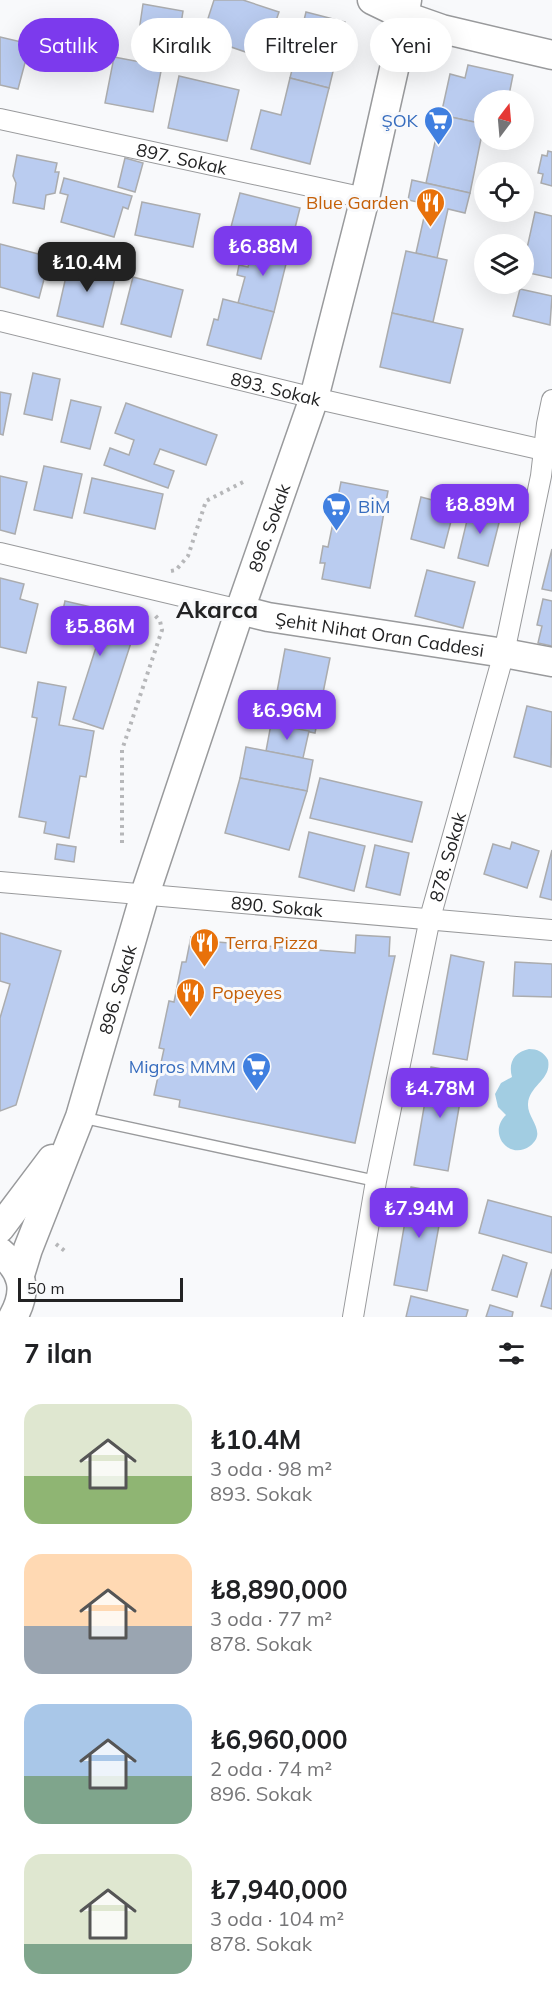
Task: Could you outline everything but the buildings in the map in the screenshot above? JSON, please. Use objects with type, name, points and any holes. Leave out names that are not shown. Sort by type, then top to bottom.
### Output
[{"type":"street","points":[[372,0],[406,8],[442,28],[552,55]]},
{"type":"street","name":"896. Sokak","points":[[19,1313],[22,1289],[20,1275],[28,1249],[80,1117],[145,894],[314,398],[365,198],[406,8]]},
{"type":"street","name":"897. Sokak","points":[[0,119],[365,198]]},
{"type":"street","name":"893. Sokak","points":[[0,321],[314,398],[549,451]]},
{"type":"street","name":"878. Sokak","points":[[353,1317],[376,1181],[430,918],[504,653],[549,451],[547,424],[552,400]]},
{"type":"street","name":"Şehit Nihat Oran Caddesi","points":[[0,553],[268,617],[552,662]]},
{"type":"street","name":"890. Sokak","points":[[0,882],[552,930]]},
{"type":"street","name":"896. Sokak","points":[[0,1228],[43,1172],[80,1117]]},
{"type":"street","points":[[0,1252],[12,1262],[20,1275]]},
{"type":"lane","points":[[80,1117],[376,1181]]},
{"type":"path","points":[[167,571],[176,570],[188,556],[206,501],[247,480]]},
{"type":"path","points":[[122,843],[122,750],[162,630],[160,621],[153,613]]},
{"type":"water","points":[[529,1049],[537,1050],[544,1055],[548,1060],[548,1067],[544,1078],[529,1097],[529,1110],[537,1136],[530,1146],[522,1150],[515,1150],[508,1148],[500,1137],[501,1122],[506,1115],[498,1107],[495,1094],[501,1083],[512,1077],[511,1067],[516,1055]]},
{"type":"place","name":"ŞOK","points":[[439,146]]},
{"type":"place","name":"Blue Garden","points":[[430,228]]},
{"type":"place","name":"BİM","points":[[337,532]]},
{"type":"place","name":"Terra Pizza","points":[[204,968]]},
{"type":"place","name":"Popeyes","points":[[191,1018]]},
{"type":"place","name":"Migros MMM","points":[[257,1092]]},
{"type":"district","name":"Akarca","points":[[217,609]]}]
